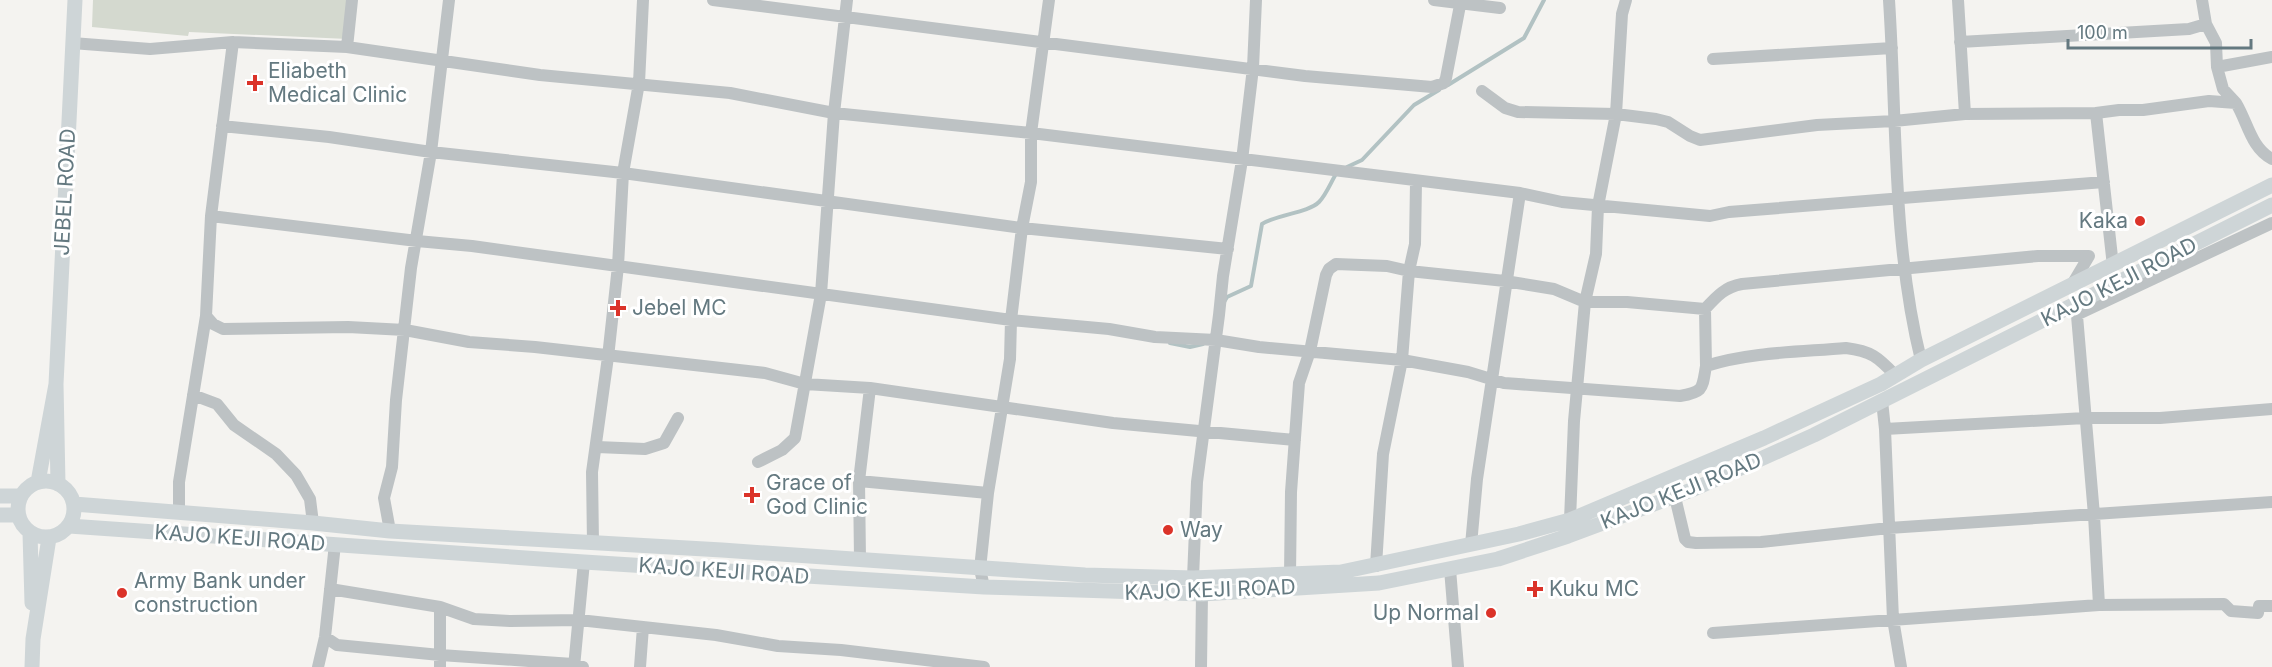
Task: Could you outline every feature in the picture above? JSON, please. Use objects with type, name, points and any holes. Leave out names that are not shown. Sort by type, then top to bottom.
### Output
[{"type":"main road","name":"JEBEL ROAD","points":[[58,484],[56,384],[75,0]]},
{"type":"main road","name":"KAJO KEJI ROAD","points":[[74,504],[390,531],[860,559],[1097,576],[1193,578],[1290,576],[1341,572],[1471,545],[1570,520],[1774,433],[1871,388],[2073,283],[2113,266],[2272,185]]},
{"type":"main road","name":"KAJO KEJI ROAD","points":[[69,526],[584,562],[984,587],[1137,594],[1202,594],[1379,583],[1498,559],[1675,496],[1814,435],[2076,310],[2272,205]]},
{"type":"main road","name":"JEBEL ROAD","points":[[38,482],[56,384]]},
{"type":"main road","points":[[38,482],[58,484],[68,492],[74,504],[72,519],[69,526],[60,534],[49,538],[36,536],[24,528],[18,515],[17,509],[21,496],[31,485],[38,482]]},
{"type":"main road","points":[[0,496],[21,496]]},
{"type":"main road","points":[[0,515],[18,515]]},
{"type":"main road","points":[[30,533],[32,667]]},
{"type":"main road","points":[[33,639],[49,538]]},
{"type":"street","points":[[347,46],[352,0]]},
{"type":"street","points":[[390,531],[384,498],[392,467],[396,400],[411,268],[431,152],[449,0]]},
{"type":"street","points":[[593,543],[592,472],[597,447],[618,266],[623,173],[639,83],[643,0]]},
{"type":"street","points":[[713,0],[1305,76],[1438,87],[1444,83],[1446,78],[1461,2]]},
{"type":"street","points":[[758,462],[782,450],[795,438],[821,294],[834,113],[847,0]]},
{"type":"street","points":[[984,587],[980,569],[988,494],[1010,359],[1011,320],[1022,228],[1031,182],[1031,133],[1049,0]]},
{"type":"street","points":[[1193,578],[1197,482],[1223,276],[1242,160],[1253,68],[1256,0]]},
{"type":"street","points":[[1434,0],[1500,8]]},
{"type":"street","points":[[1570,520],[1577,388],[1585,302],[1596,254],[1598,206],[1616,114],[1622,14],[1626,0]]},
{"type":"street","points":[[1889,0],[1898,199],[1911,320],[1921,360]]},
{"type":"street","points":[[1958,0],[1965,114]]},
{"type":"street","points":[[2202,0],[2206,24],[2216,43],[2217,67],[2223,89],[2236,104],[2246,121],[2254,144],[2262,154],[2272,159]]},
{"type":"street","points":[[1960,42],[2189,28],[2206,24]]},
{"type":"street","points":[[72,44],[150,49],[233,42],[347,46],[540,75],[730,93],[834,113],[1031,133],[1520,193],[1562,202],[1710,216],[1729,212],[2104,182]]},
{"type":"street","points":[[179,512],[179,482],[206,316],[211,216],[233,42]]},
{"type":"street","points":[[1713,59],[1892,48]]},
{"type":"street","points":[[2217,67],[2272,57]]},
{"type":"street","points":[[1482,91],[1505,108],[1518,112],[1616,114],[1668,122],[1700,140],[1817,125],[1965,114],[2143,110],[2209,101],[2236,104]]},
{"type":"street","points":[[2096,112],[2113,266]]},
{"type":"street","points":[[222,126],[623,173],[1022,228],[1228,249]]},
{"type":"street","points":[[1376,566],[1383,454],[1402,360],[1409,271],[1414,244],[1416,182]]},
{"type":"street","points":[[1471,545],[1477,478],[1520,193]]},
{"type":"street","points":[[211,216],[417,242],[472,246],[1011,320],[1109,329],[1155,337],[1216,340],[1402,360],[1492,378],[1504,383],[1680,396],[1698,392],[1702,388],[1706,366],[1705,309],[1722,291],[1734,285],[2038,256],[2089,256],[2073,283]]},
{"type":"street","points":[[2099,605],[2094,515],[2076,310],[2272,223]]},
{"type":"street","points":[[1290,576],[1291,492],[1299,383],[1310,351],[1326,275],[1333,266],[1344,263],[1387,266],[1409,271],[1505,281],[1554,289],[1585,302],[1627,302],[1705,309]]},
{"type":"street","points":[[206,316],[213,324],[223,329],[348,327],[405,330],[460,341],[525,346],[765,373],[805,384],[870,388],[1002,408],[1203,432],[1295,440]]},
{"type":"street","points":[[1706,366],[1736,359],[1846,348],[1862,350],[1877,356],[1894,375]]},
{"type":"street","points":[[860,559],[859,481],[870,388]]},
{"type":"street","points":[[193,396],[217,404],[234,425],[276,454],[296,476],[310,499],[313,523]]},
{"type":"street","points":[[1882,401],[1893,619],[1901,667]]},
{"type":"street","points":[[1885,429],[2085,418],[2160,418],[2272,409]]},
{"type":"street","points":[[597,447],[645,449],[664,443],[678,418]]},
{"type":"street","points":[[859,481],[988,494]]},
{"type":"street","points":[[1637,492],[1641,510]]},
{"type":"street","points":[[1675,496],[1685,539],[1688,542],[1761,542],[1889,528],[2272,502]]},
{"type":"street","points":[[318,667],[325,637],[335,544]]},
{"type":"street","points":[[325,637],[337,645],[440,661],[577,666],[584,562]]},
{"type":"street","points":[[1450,569],[1458,667]]},
{"type":"street","points":[[330,589],[440,607],[474,619],[579,620],[716,634],[778,646],[841,650],[984,667]]},
{"type":"street","points":[[1201,667],[1202,594]]},
{"type":"street","points":[[1713,633],[2099,605],[2224,604],[2231,610],[2258,613],[2259,606],[2272,606]]},
{"type":"street","points":[[440,607],[440,661]]},
{"type":"street","points":[[640,667],[644,627]]},
{"type":"shaded area","points":[[93,0],[350,0],[348,39],[189,32],[188,36],[92,27]]},
{"type":"waterway","points":[[1448,85],[1524,38],[1544,0]]},
{"type":"waterway","points":[[1347,167],[1362,160],[1414,105],[1439,90]]},
{"type":"waterway","points":[[1224,302],[1227,297],[1251,286],[1262,224],[1314,206],[1324,196],[1336,174]]},
{"type":"waterway","points":[[1170,343],[1190,347],[1203,344]]},
{"type":"place","name":"Eliabeth Medical Clinic","points":[[255,83]]},
{"type":"place","name":"Kaka","points":[[2140,221]]},
{"type":"place","name":"Jebel MC","points":[[618,308]]},
{"type":"place","name":"Grace of God Clinic","points":[[752,495]]},
{"type":"place","name":"Way","points":[[1168,530]]},
{"type":"place","name":"Kuku MC","points":[[1535,589]]},
{"type":"place","name":"Army Bank under construction","points":[[122,593]]},
{"type":"place","name":"Up Normal","points":[[1491,613]]}]
